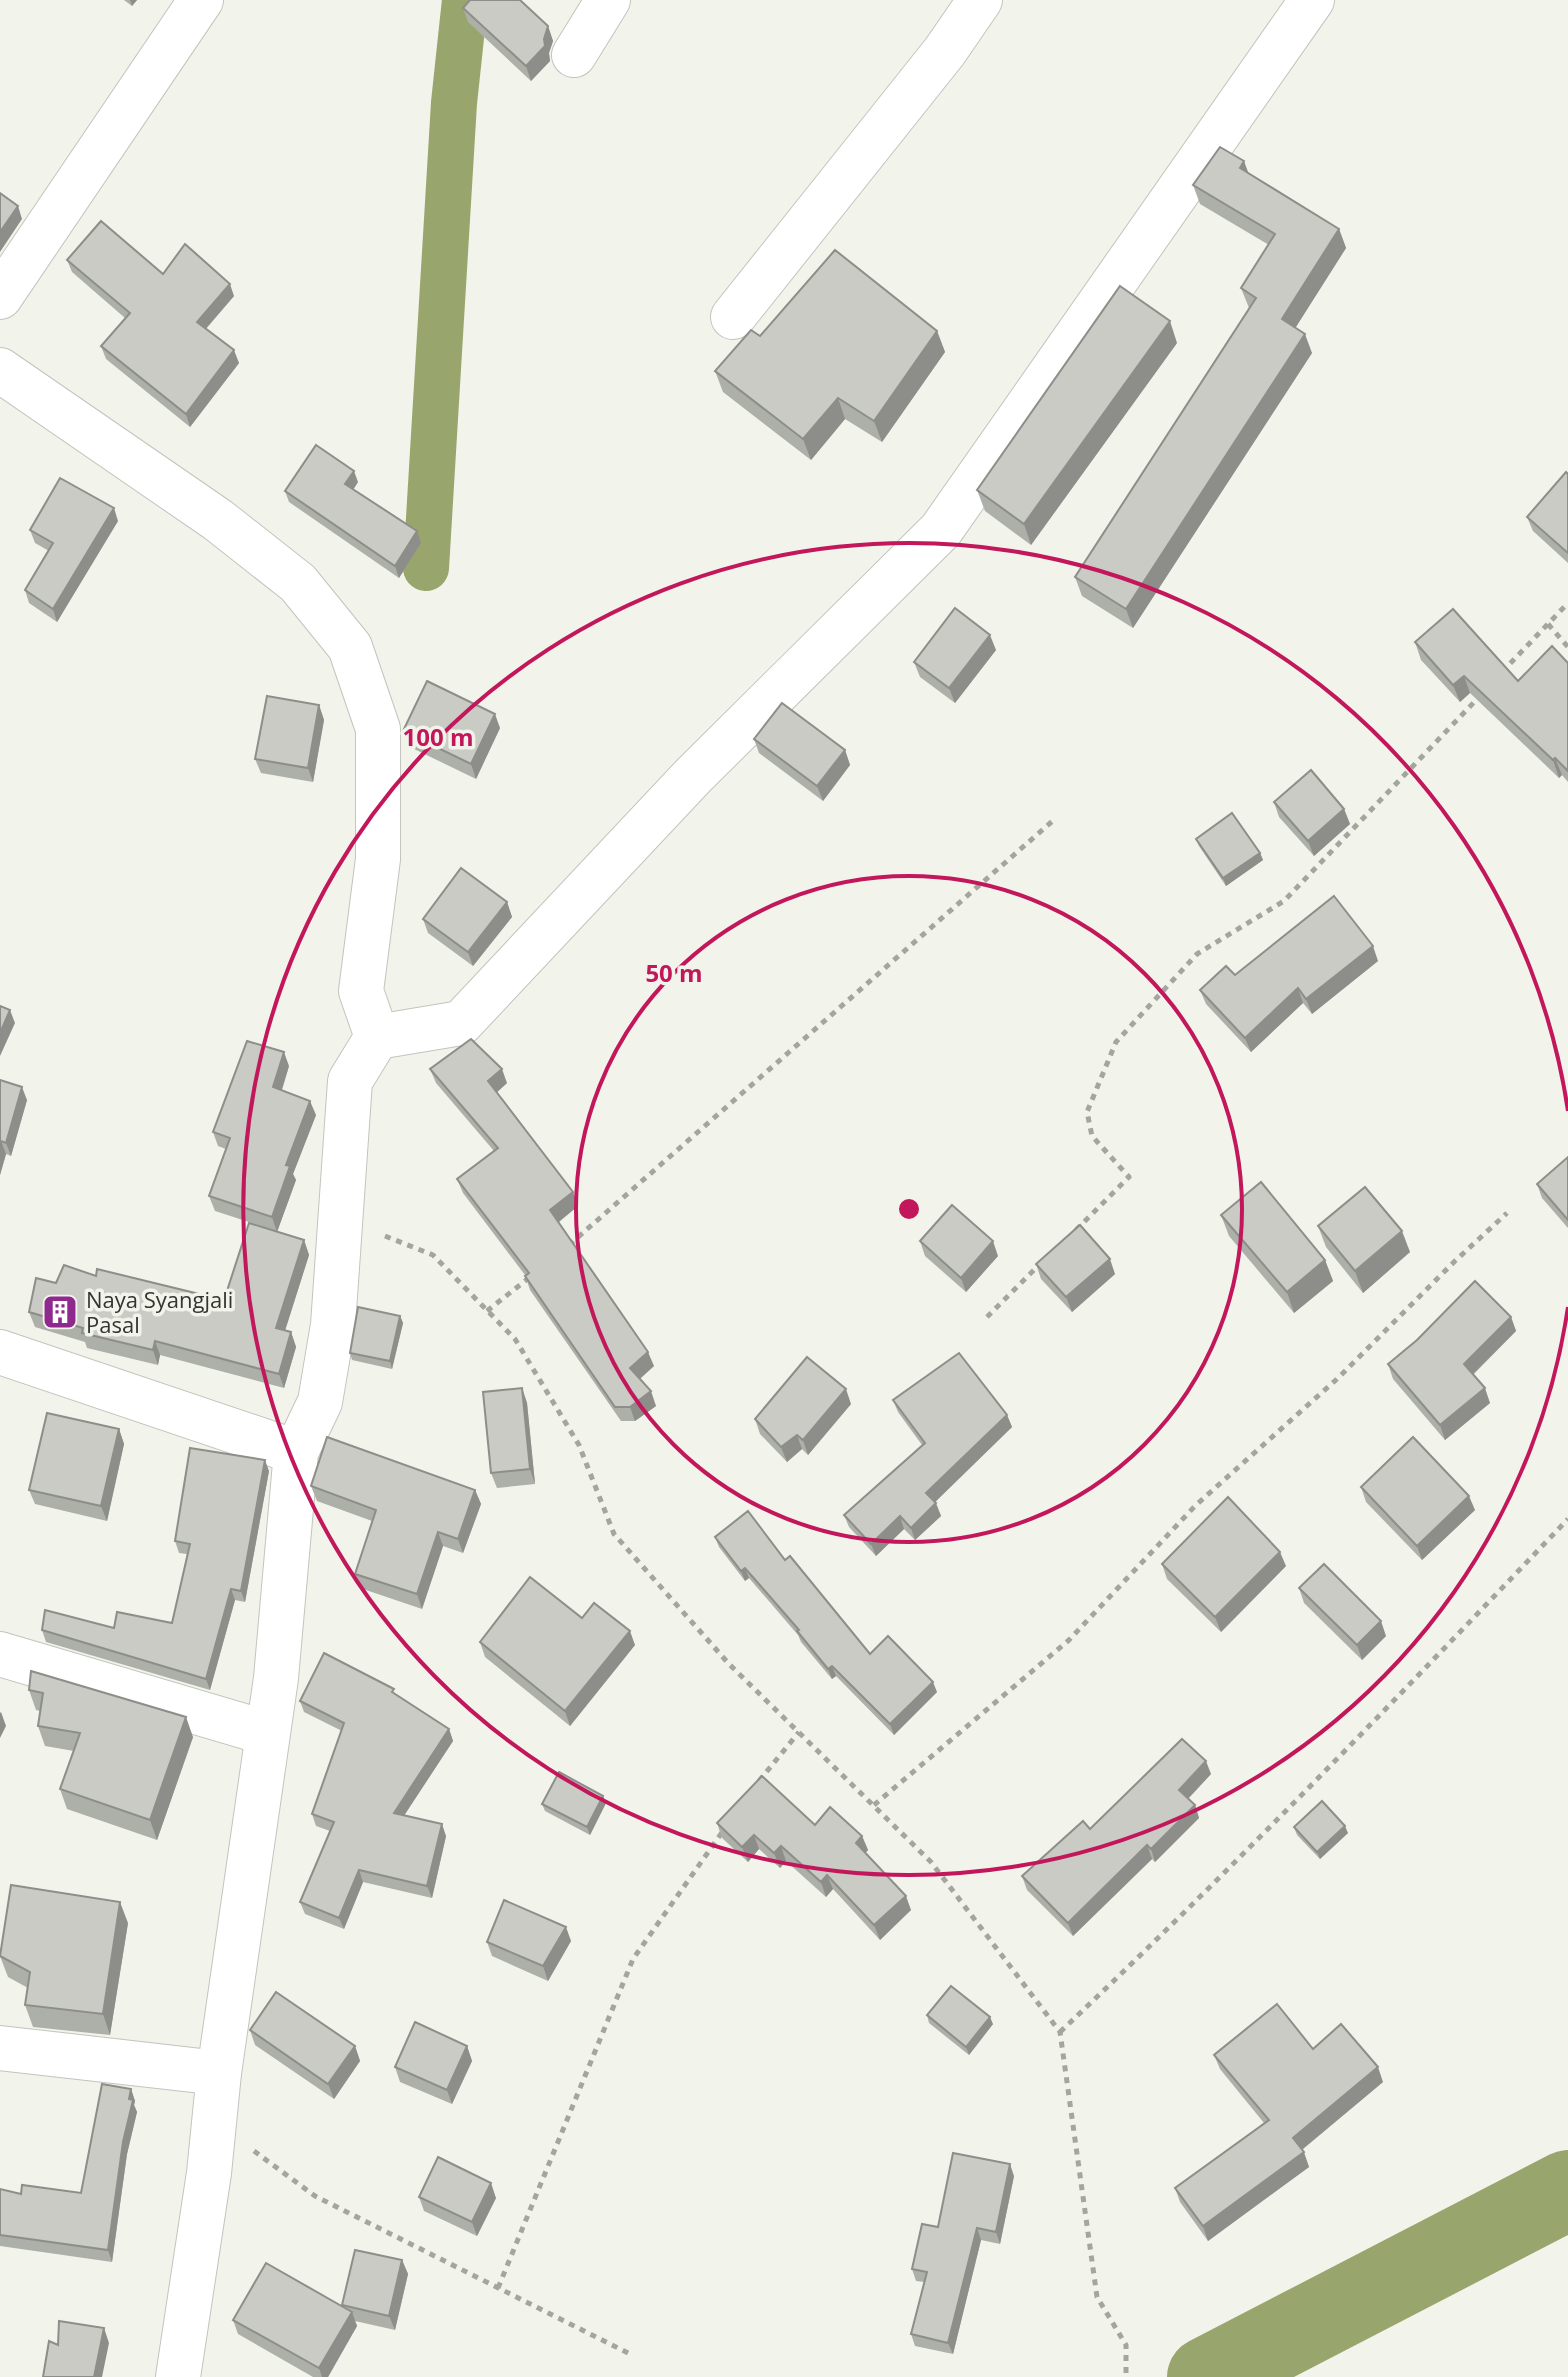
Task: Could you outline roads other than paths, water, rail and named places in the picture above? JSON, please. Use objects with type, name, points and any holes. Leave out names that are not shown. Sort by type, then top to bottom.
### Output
[{"type":"street","points":[[0,297],[201,0]]},
{"type":"street","points":[[574,55],[608,0]]},
{"type":"street","points":[[733,317],[945,51],[980,0]]},
{"type":"street","points":[[178,2377],[276,1678],[296,1452],[320,1402],[333,1325],[350,1081],[377,1037],[461,1023],[693,776],[941,530],[1312,0]]},
{"type":"street","points":[[0,370],[218,520],[298,583],[350,647],[378,729],[378,859],[361,991],[377,1037]]},
{"type":"street","points":[[0,1352],[296,1452]]},
{"type":"street","points":[[0,1654],[267,1733]]},
{"type":"street","points":[[0,2048],[219,2073]]},
{"type":"waterway","points":[[426,568],[454,103],[465,0]]},
{"type":"waterway","points":[[1207,2377],[1568,2190]]},
{"type":"place","name":"Naya Syangjali Pasal","points":[[60,1312]]}]
